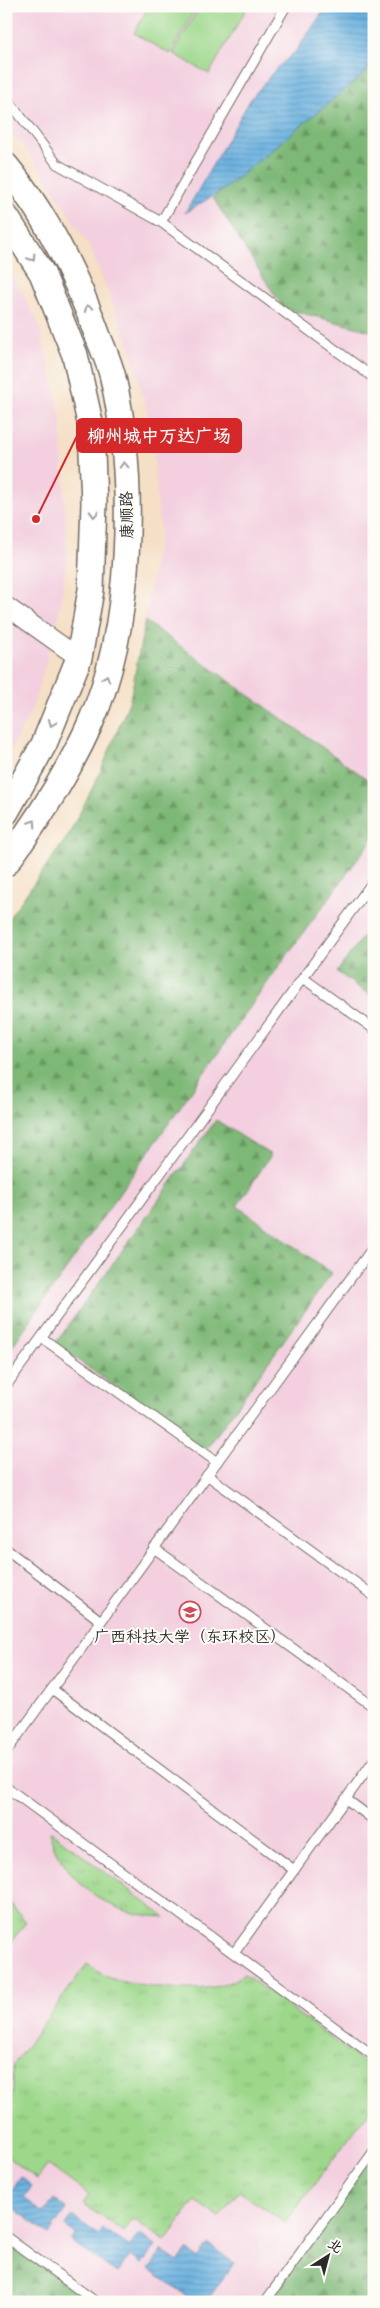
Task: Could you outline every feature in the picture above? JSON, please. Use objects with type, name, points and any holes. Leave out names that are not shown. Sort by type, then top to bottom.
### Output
[{"type":"main road","name":"康顺路","points":[[6,166],[25,189],[59,245],[88,308],[113,376],[123,435],[127,535],[124,600],[109,670],[91,723],[66,770],[6,863]]},
{"type":"main road","name":"康顺路","points":[[6,217],[42,273],[75,355],[91,427],[94,503],[92,590],[79,658],[44,744],[6,812]]},
{"type":"street","points":[[6,606],[79,658]]},
{"type":"lane","points":[[161,222],[286,6]]},
{"type":"lane","points":[[6,97],[57,164],[161,222],[374,378]]},
{"type":"lane","points":[[6,1386],[374,880]]},
{"type":"lane","points":[[303,978],[374,1029]]},
{"type":"lane","points":[[6,1752],[374,1246]]},
{"type":"lane","points":[[42,1338],[217,1462]]},
{"type":"lane","points":[[207,1475],[374,1596]]},
{"type":"lane","points":[[154,1548],[374,1707]]},
{"type":"lane","points":[[6,1549],[101,1621]]},
{"type":"lane","points":[[52,1689],[294,1870]]},
{"type":"lane","points":[[234,1953],[374,1760]]},
{"type":"lane","points":[[6,1788],[374,2056]]},
{"type":"lane","points":[[346,1799],[374,1820]]},
{"type":"lane","points":[[265,2302],[374,2151]]},
{"type":"lane","points":[[6,2237],[96,2302]]},
{"type":"shaded area","name":"广西科技大学（东环校区）","points":[[6,6],[374,6],[374,2302],[6,2302],[6,922],[68,836],[100,773],[130,700],[160,530],[152,430],[129,343],[90,247],[35,161],[6,126]]},
{"type":"shaded area","points":[[6,264],[38,322],[61,418],[67,556],[58,620],[32,709],[6,758]]},
{"type":"green space","points":[[149,6],[197,6],[170,54],[134,33]]},
{"type":"green space","points":[[200,6],[247,8],[209,74],[173,53]]},
{"type":"green space","points":[[374,64],[374,332],[283,308],[213,198]]},
{"type":"green space","points":[[145,621],[374,784],[374,837],[279,966],[6,1355],[6,922],[68,836],[100,773],[130,700]]},
{"type":"green space","points":[[374,921],[374,998],[337,972]]},
{"type":"green space","points":[[216,1120],[271,1155],[237,1206],[332,1273],[205,1451],[55,1344]]},
{"type":"green space","points":[[50,1832],[165,1917],[146,1915],[116,1907],[84,1887],[65,1866],[58,1855]]},
{"type":"green space","points":[[6,1898],[26,1922],[6,1949]]},
{"type":"green space","points":[[87,1964],[103,1975],[115,1980],[165,1988],[200,1989],[215,1987],[230,1982],[244,1974],[374,2070],[374,2105],[285,2223],[239,2191],[219,2217],[195,2201],[165,2241],[133,2219],[124,2232],[83,2204],[89,2195],[48,2165],[37,2179],[6,2156],[6,2107],[13,2094],[13,2065]]},
{"type":"green space","points":[[374,2151],[374,2302],[265,2302]]},
{"type":"green space","points":[[6,2237],[96,2302],[6,2302]]},
{"type":"water","points":[[327,6],[374,6],[374,59],[363,75],[224,189],[185,213],[250,100],[274,71],[296,51]]},
{"type":"water","points":[[21,2177],[32,2186],[24,2198],[44,2213],[54,2199],[67,2209],[49,2234],[6,2203],[6,2197]]},
{"type":"water","points":[[72,2216],[99,2235],[103,2229],[129,2247],[139,2234],[156,2246],[142,2264],[130,2255],[117,2273],[71,2241],[76,2234],[65,2226]]},
{"type":"water","points":[[208,2244],[234,2263],[206,2302],[195,2302],[149,2269],[162,2251],[178,2262],[187,2250],[198,2258]]},
{"type":"place","name":"柳州城中万达广场","points":[[36,519]]},
{"type":"place","name":"广西科技大学（东环校区）","points":[[190,1612]]}]
